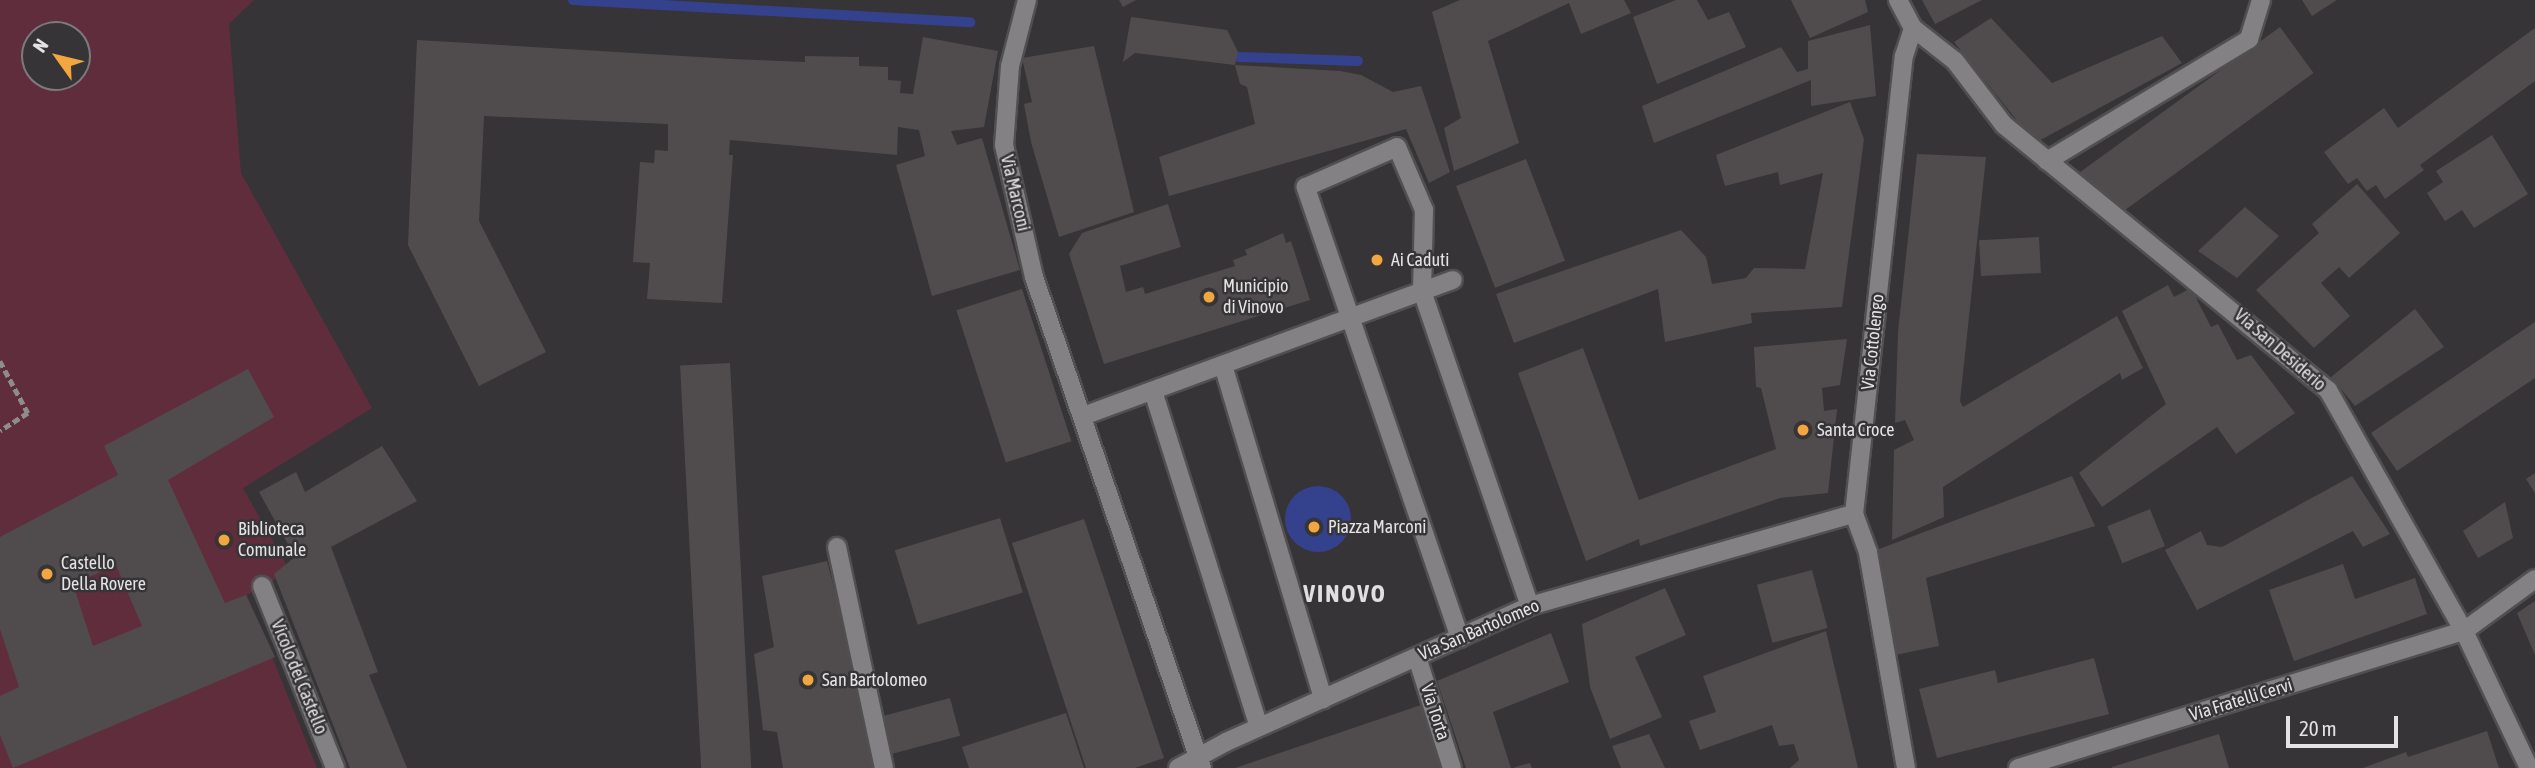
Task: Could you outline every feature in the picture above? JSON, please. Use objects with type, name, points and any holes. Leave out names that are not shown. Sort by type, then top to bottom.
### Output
[{"type":"street","name":"Via Marconi","points":[[1027,0],[1010,66],[1004,145],[1034,277],[1083,416]]},
{"type":"street","points":[[1898,0],[1913,28]]},
{"type":"street","points":[[2047,161],[2249,39],[2261,0]]},
{"type":"street","name":"Via San Desiderio","points":[[1913,28],[1955,61],[2004,125],[2328,390],[2464,631],[2529,768]]},
{"type":"street","name":"Via Cottolengo","points":[[1906,768],[1868,552],[1854,514],[1904,56],[1913,28]]},
{"type":"street","points":[[1460,638],[1306,187],[1397,147],[1424,209],[1422,292],[1530,606]]},
{"type":"street","points":[[1200,764],[1083,416],[1453,280]]},
{"type":"street","points":[[1223,365],[1323,699]]},
{"type":"street","points":[[1153,391],[1259,727]]},
{"type":"street","name":"Via San Bartolomeo","points":[[1178,768],[1200,764],[1259,727],[1530,606],[1854,514]]},
{"type":"street","points":[[837,547],[884,768]]},
{"type":"street","name":"Via Fratelli Cervi","points":[[2018,768],[2464,631],[2535,579]]},
{"type":"street","name":"Vicolo del Castello","points":[[262,586],[335,768]]},
{"type":"street","name":"Via Torta","points":[[1417,657],[1452,768]]},
{"type":"path","points":[[0,361],[28,413],[0,431]]},
{"type":"shaded area","points":[[0,0],[254,0],[229,24],[241,173],[372,408],[243,488],[290,571],[247,595],[317,768],[0,768]]},
{"type":"water","points":[[1311,486],[1325,486],[1337,491],[1346,500],[1351,519],[1349,532],[1342,543],[1325,552],[1311,552],[1299,547],[1290,538],[1285,526],[1285,512],[1290,500],[1299,491]]},
{"type":"building","points":[[1119,0],[1136,0],[1123,7]]},
{"type":"building","points":[[1460,0],[1624,0],[1631,13],[1581,34],[1569,3],[1488,41],[1519,143],[1454,171],[1444,128],[1461,118],[1432,12]]},
{"type":"building","points":[[1676,0],[1697,0],[1708,20],[1729,12],[1746,47],[1657,84],[1633,17]]},
{"type":"building","points":[[1791,0],[1865,0],[1868,12],[1810,38]]},
{"type":"building","points":[[1922,0],[1982,0],[1935,24]]},
{"type":"building","points":[[2302,0],[2337,0],[2312,16]]},
{"type":"building","points":[[1131,17],[1227,30],[1238,52],[1235,65],[1135,53],[1123,62]]},
{"type":"building","points":[[1991,18],[2052,83],[2162,36],[2182,63],[2035,143],[1954,42]]},
{"type":"building","points":[[1870,25],[1876,96],[1811,106],[1811,80],[1654,143],[1642,106],[1781,47],[1797,72],[1808,69],[1808,41]]},
{"type":"building","points":[[2280,27],[2314,73],[2110,221],[2076,175]]},
{"type":"building","points":[[2535,28],[2535,81],[2420,165],[2424,170],[2385,199],[2376,185],[2367,191],[2357,178],[2348,184],[2324,152],[2384,108],[2398,128]]},
{"type":"building","points":[[923,37],[998,51],[984,127],[951,131],[957,145],[982,138],[1020,270],[932,296],[896,165],[925,156],[919,130],[898,127],[897,155],[730,140],[729,155],[733,155],[722,303],[647,299],[650,263],[633,262],[640,162],[654,163],[655,150],[668,151],[668,124],[484,116],[479,221],[546,352],[479,386],[408,245],[417,40],[805,62],[805,56],[859,57],[859,66],[888,67],[888,80],[901,81],[900,93],[913,94]]},
{"type":"building","points":[[1094,46],[1134,212],[1059,237],[1031,142],[1024,104],[1032,102],[1022,58]]},
{"type":"building","points":[[1235,65],[1340,71],[1361,75],[1393,92],[1421,86],[1450,172],[1429,183],[1406,129],[1169,196],[1159,157],[1255,124],[1247,87],[1240,84]]},
{"type":"building","points":[[1850,102],[1864,139],[1842,307],[1751,313],[1752,323],[1665,342],[1658,289],[1514,343],[1496,294],[1681,230],[1706,257],[1712,284],[1746,278],[1754,268],[1805,269],[1823,173],[1780,185],[1778,172],[1725,186],[1716,155]]},
{"type":"building","points":[[2492,135],[2528,194],[2474,228],[2462,210],[2445,221],[2427,193],[2443,182],[2436,171]]},
{"type":"building","points":[[1917,154],[1986,157],[1960,401],[1963,407],[2117,316],[2143,368],[2122,380],[2120,373],[1943,487],[1944,517],[1892,540],[1894,450],[1914,440],[1905,420],[1895,423],[1898,332]]},
{"type":"building","points":[[1526,159],[1565,261],[1495,288],[1456,186]]},
{"type":"building","points":[[2357,184],[2400,233],[2349,278],[2339,267],[2321,283],[2350,316],[2314,348],[2256,290],[2319,233],[2312,224]]},
{"type":"building","name":"Municipio di Vinovo","points":[[1168,204],[1181,247],[1120,266],[1126,292],[1143,287],[1145,294],[1235,266],[1233,260],[1247,255],[1245,250],[1283,233],[1286,243],[1291,241],[1310,300],[1104,364],[1069,254],[1082,233]]},
{"type":"building","points":[[2245,207],[2279,236],[2237,278],[2198,251]]},
{"type":"building","points":[[2039,237],[2041,273],[1981,276],[1979,240]]},
{"type":"building","points":[[2168,285],[2174,297],[2191,288],[2211,327],[2218,324],[2237,360],[2251,355],[2295,413],[2236,454],[2217,427],[2102,507],[2079,473],[2166,404],[2122,311]]},
{"type":"building","points":[[1022,289],[1071,441],[1006,462],[956,310]]},
{"type":"building","points":[[2415,309],[2444,347],[2355,406],[2331,377]]},
{"type":"building","points":[[2535,322],[2535,378],[2397,471],[2371,433]]},
{"type":"building","points":[[1847,339],[1840,385],[1822,388],[1824,411],[1837,409],[1828,493],[1780,498],[1640,546],[1639,539],[1586,561],[1518,373],[1583,348],[1639,500],[1776,449],[1761,388],[1756,387],[1754,347]]},
{"type":"building","points":[[730,363],[751,768],[701,768],[680,366]]},
{"type":"building","name":"Castello Della Rovere","points":[[248,369],[274,417],[168,480],[225,603],[246,595],[275,657],[13,768],[0,735],[0,696],[19,687],[0,629],[0,537],[118,475],[104,446]],"holes":[[[116,565],[142,626],[93,646],[73,584]]]},
{"type":"building","points":[[382,446],[417,501],[331,547],[378,672],[369,675],[407,768],[350,768],[274,574],[295,557],[259,492],[296,472],[305,492]]},
{"type":"building","points":[[2535,473],[2535,493],[2526,479]]},
{"type":"building","points":[[2072,476],[2095,526],[1926,578],[1939,646],[1895,655],[1874,551]]},
{"type":"building","points":[[2352,476],[2390,534],[2363,547],[2353,531],[2197,610],[2165,550],[2201,531],[2207,545],[2222,547]]},
{"type":"building","points":[[2505,502],[2513,538],[2478,558],[2463,531]]},
{"type":"building","points":[[2150,509],[2165,546],[2122,563],[2107,526]]},
{"type":"building","points":[[1000,518],[1023,593],[918,625],[895,550]]},
{"type":"building","points":[[1084,519],[1164,758],[1135,768],[1086,768],[1012,543]]},
{"type":"building","name":"San Bartolomeo","points":[[827,561],[865,706],[877,768],[783,768],[777,732],[763,730],[754,654],[774,647],[762,576]]},
{"type":"building","points":[[2343,564],[2355,599],[2415,578],[2427,614],[2294,661],[2269,590]]},
{"type":"building","points":[[1812,570],[1828,628],[1772,643],[1757,585]]},
{"type":"building","points":[[1665,588],[1686,635],[1635,657],[1662,717],[1610,739],[1590,687],[1582,624]]},
{"type":"building","points":[[2535,601],[2535,655],[2517,613]]},
{"type":"building","points":[[1826,631],[1858,768],[1790,768],[1799,760],[1794,744],[1779,746],[1772,725],[1700,750],[1689,721],[1716,712],[1703,676]]},
{"type":"building","points":[[1551,633],[1569,682],[1493,712],[1511,768],[1466,768],[1437,681]]},
{"type":"building","points":[[2094,658],[2109,714],[1937,758],[1919,689],[1995,670],[1998,683]]},
{"type":"building","points":[[950,698],[960,736],[890,755],[879,717]]},
{"type":"building","points":[[1421,705],[1442,768],[1235,768]]},
{"type":"building","points":[[1066,713],[1084,768],[969,768],[962,747]]},
{"type":"building","points":[[2487,731],[2499,768],[2363,768],[2406,752],[2408,757]]},
{"type":"building","points":[[1649,734],[1665,768],[1621,768],[1612,746]]},
{"type":"building","points":[[2219,734],[2229,768],[2112,768],[2112,767]]},
{"type":"building","points":[[1530,763],[1532,768],[1515,768],[1515,767]]},
{"type":"waterway","points":[[573,0],[970,22]]},
{"type":"waterway","points":[[1239,57],[1358,61]]},
{"type":"place","name":"Ai Caduti","points":[[1377,260]]},
{"type":"place","name":"Municipio di Vinovo","points":[[1209,297]]},
{"type":"place","name":"Santa Croce","points":[[1803,430]]},
{"type":"place","name":"Piazza Marconi","points":[[1314,527]]},
{"type":"place","name":"Biblioteca Comunale","points":[[224,540]]},
{"type":"place","name":"Castello Della Rovere","points":[[47,574]]},
{"type":"place","name":"San Bartolomeo","points":[[808,680]]},
{"type":"district","name":"VINOVO","points":[[1345,594]]}]
